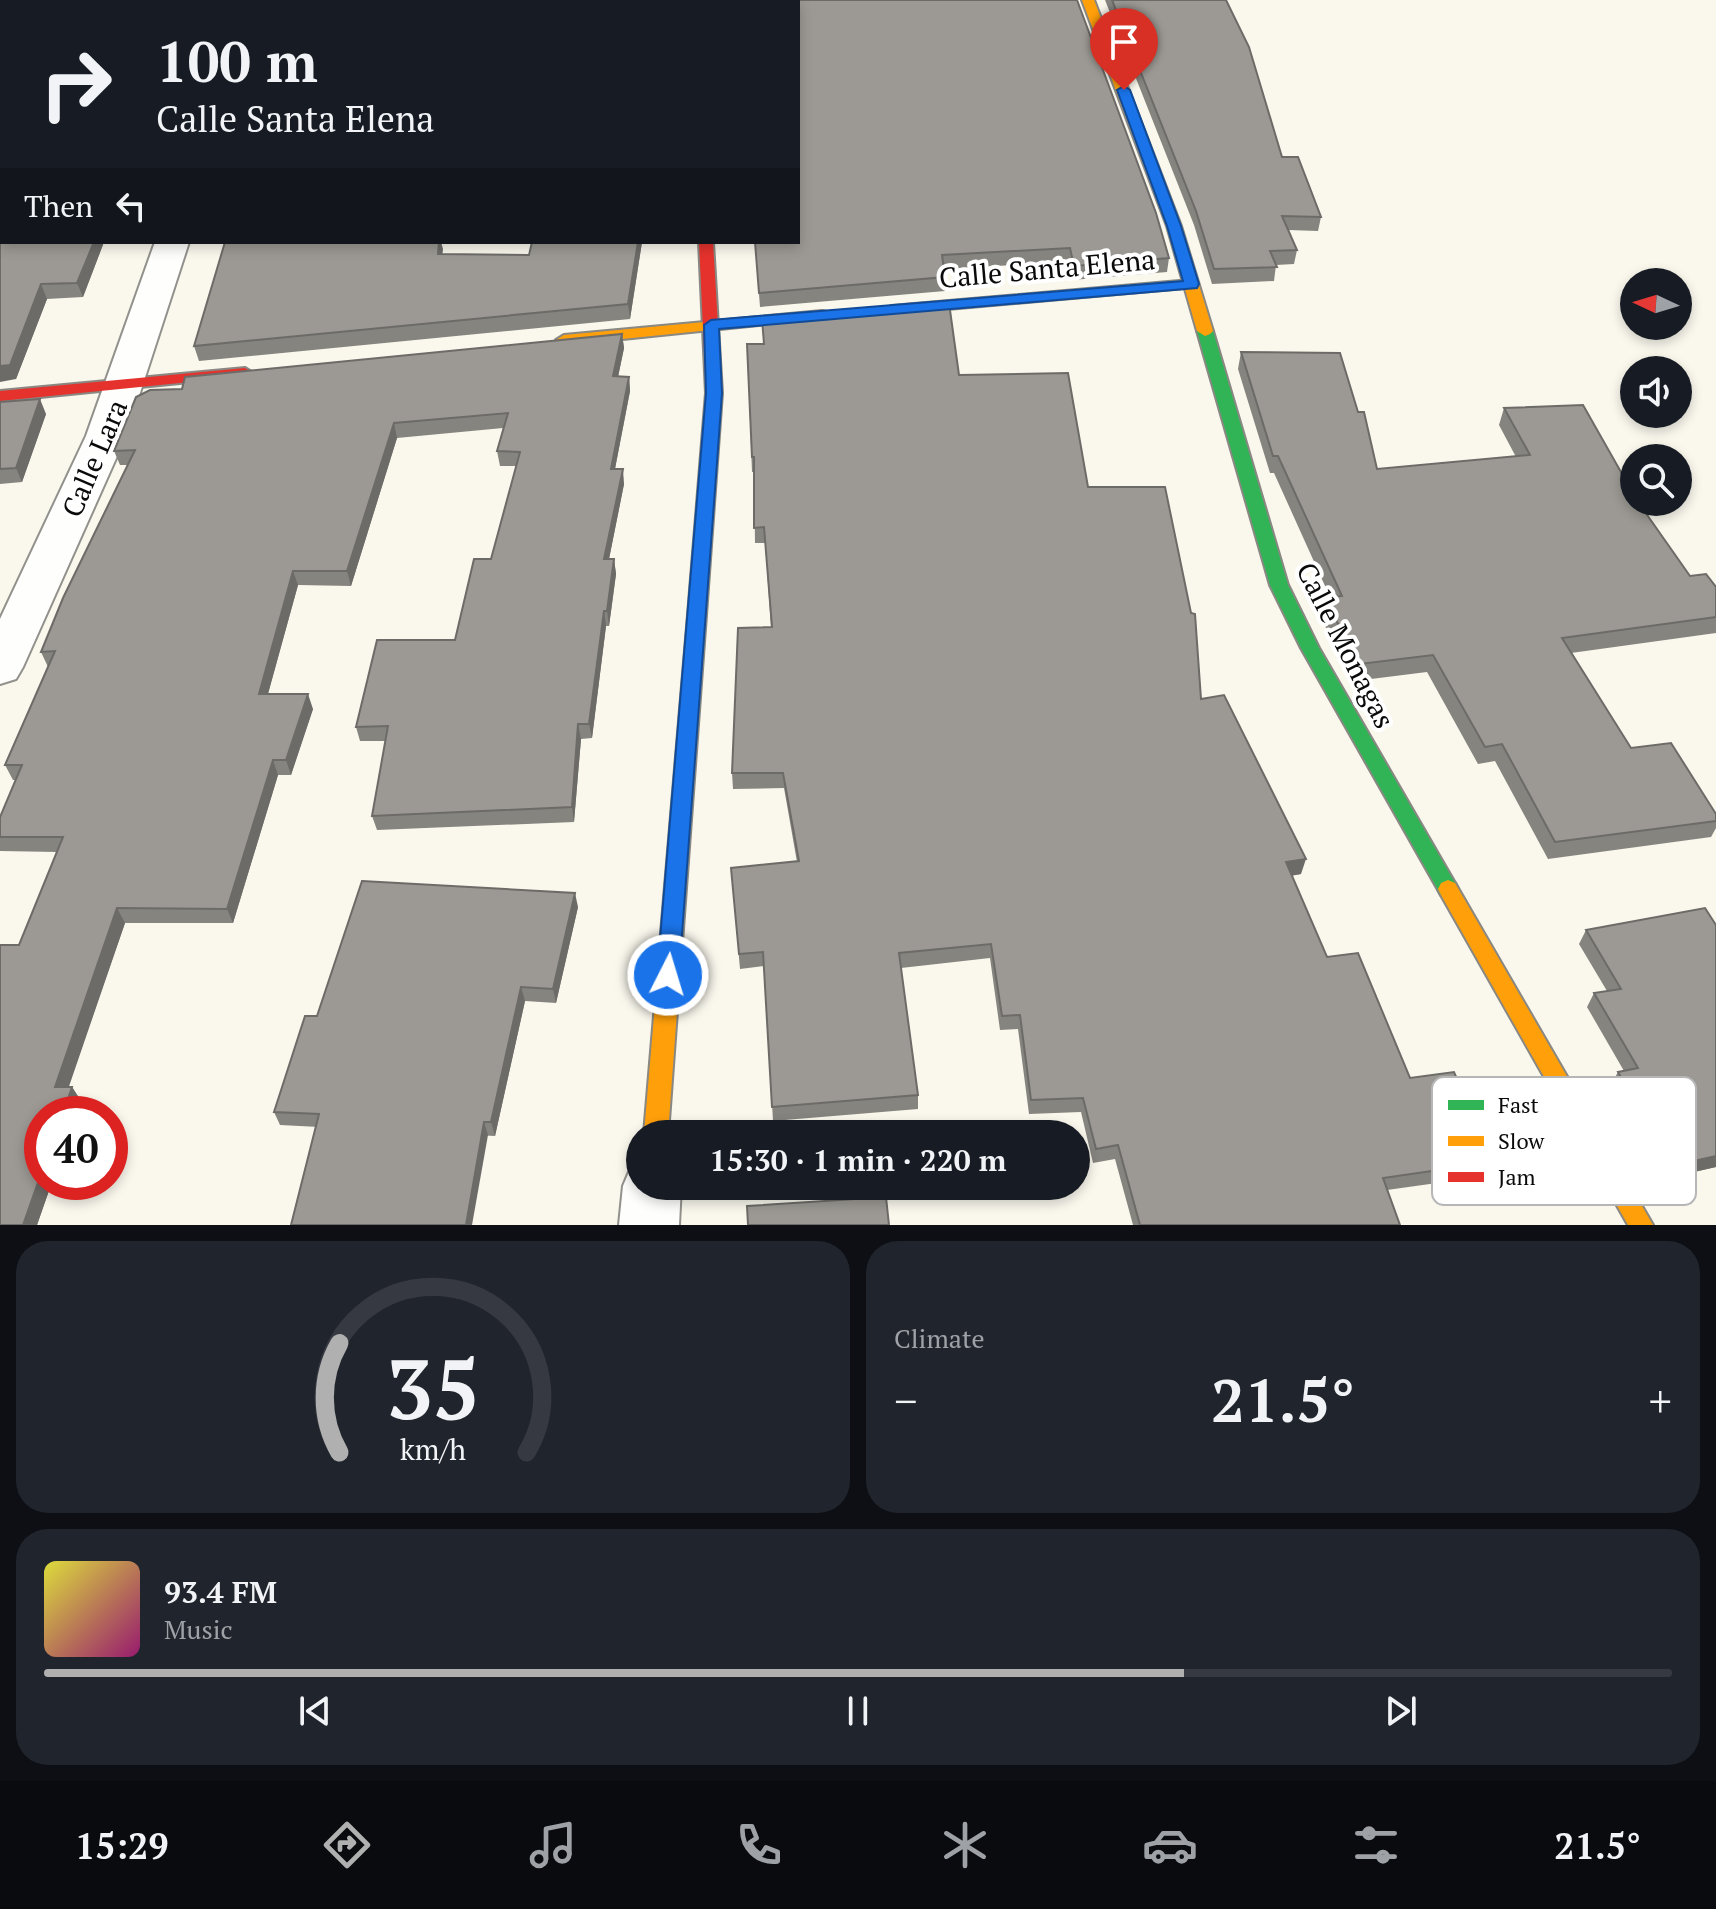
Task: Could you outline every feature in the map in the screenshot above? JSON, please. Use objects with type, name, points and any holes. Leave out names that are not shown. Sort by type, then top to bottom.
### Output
[{"type":"street","name":"Calle Monagas","points":[[1088,0],[1146,148],[1191,284],[1279,585],[1310,648],[1556,1077]]},
{"type":"street","name":"Calle Lara","points":[[0,667],[106,436],[171,244]]},
{"type":"street","points":[[657,1120],[714,393],[706,244]]},
{"type":"street","name":"Calle Santa Elena","points":[[866,312],[1191,284]]},
{"type":"street","points":[[553,341],[835,314]]},
{"type":"street","points":[[0,396],[267,371]]},
{"type":"street","points":[[649,1225],[651,1200]]},
{"type":"street","name":"Calle Monagas","points":[[1630,1205],[1641,1225]]},
{"type":"building","points":[[800,0],[1077,0],[1156,213],[1169,258],[1074,266],[1070,248],[942,255],[945,277],[759,293],[755,244],[800,244]]},
{"type":"building","points":[[1112,0],[1226,0],[1249,47],[1282,157],[1298,157],[1321,217],[1282,216],[1297,250],[1270,251],[1277,267],[1214,269],[1196,211]]},
{"type":"building","points":[[0,244],[93,244],[77,283],[41,284],[10,365],[0,366]]},
{"type":"building","points":[[224,244],[439,244],[438,254],[529,255],[532,244],[638,244],[628,304],[194,346]]},
{"type":"building","points":[[949,303],[959,375],[1068,373],[1088,487],[1165,487],[1191,613],[1195,614],[1201,699],[1224,695],[1306,859],[1286,862],[1327,957],[1358,953],[1410,1078],[1454,1072],[1456,1077],[1432,1077],[1432,1171],[1383,1178],[1400,1225],[1140,1225],[1118,1145],[1096,1149],[1083,1098],[1031,1100],[1020,1015],[1002,1016],[991,944],[899,953],[918,1095],[772,1107],[763,952],[739,954],[731,868],[799,861],[783,773],[732,773],[738,628],[772,627],[764,527],[754,528],[754,457],[747,344],[764,344],[762,319]]},
{"type":"building","points":[[622,334],[613,376],[629,377],[611,469],[623,469],[604,559],[614,559],[589,724],[578,724],[572,807],[372,816],[388,726],[356,727],[377,640],[455,640],[474,559],[491,559],[520,452],[497,451],[508,413],[394,423],[347,571],[293,571],[259,694],[308,694],[286,760],[273,760],[227,909],[117,908],[55,1087],[72,1087],[69,1096],[24,1096],[24,1200],[32,1200],[23,1225],[0,1225],[0,945],[19,945],[63,837],[0,837],[0,817],[22,765],[5,765],[55,651],[41,652],[63,598],[135,450],[114,451],[136,397],[150,390],[182,389],[185,377]]},
{"type":"building","points":[[1241,352],[1340,353],[1358,412],[1364,412],[1377,469],[1530,455],[1504,408],[1583,405],[1620,470],[1620,516],[1648,516],[1690,576],[1706,574],[1716,587],[1716,617],[1562,638],[1631,748],[1671,743],[1716,814],[1716,821],[1555,842],[1502,744],[1485,747],[1433,655],[1360,664],[1324,598],[1342,596],[1278,456],[1273,456]]},
{"type":"building","points":[[40,399],[16,468],[0,469],[0,402]]},
{"type":"building","points":[[362,881],[575,893],[553,989],[521,987],[491,1122],[484,1122],[466,1225],[291,1225],[319,1114],[274,1112],[305,1016],[317,1016]]},
{"type":"building","points":[[1705,908],[1716,925],[1716,1156],[1696,1161],[1696,1077],[1621,1077],[1618,1072],[1638,1068],[1594,993],[1621,989],[1586,930]]},
{"type":"building","points":[[886,1200],[889,1225],[748,1225],[747,1206]]},
{"type":"traffic: fast","points":[[891,310],[1191,284]]},
{"type":"traffic: fast","points":[[1205,331],[1279,585],[1310,648],[1448,889]]},
{"type":"traffic: slow","points":[[1088,0],[1174,226],[1205,331]]},
{"type":"traffic: slow","points":[[564,340],[822,315]]},
{"type":"traffic: slow","points":[[657,1120],[697,615]]},
{"type":"traffic: slow","points":[[1448,889],[1556,1077]]},
{"type":"traffic: slow","points":[[1630,1205],[1641,1225]]},
{"type":"traffic: jam","points":[[697,615],[714,393],[706,244]]},
{"type":"traffic: jam","points":[[0,396],[245,373]]},
{"type":"route","points":[[668,975],[701,588],[714,393],[711,325],[1191,284],[1174,226],[1124,90]]}]
